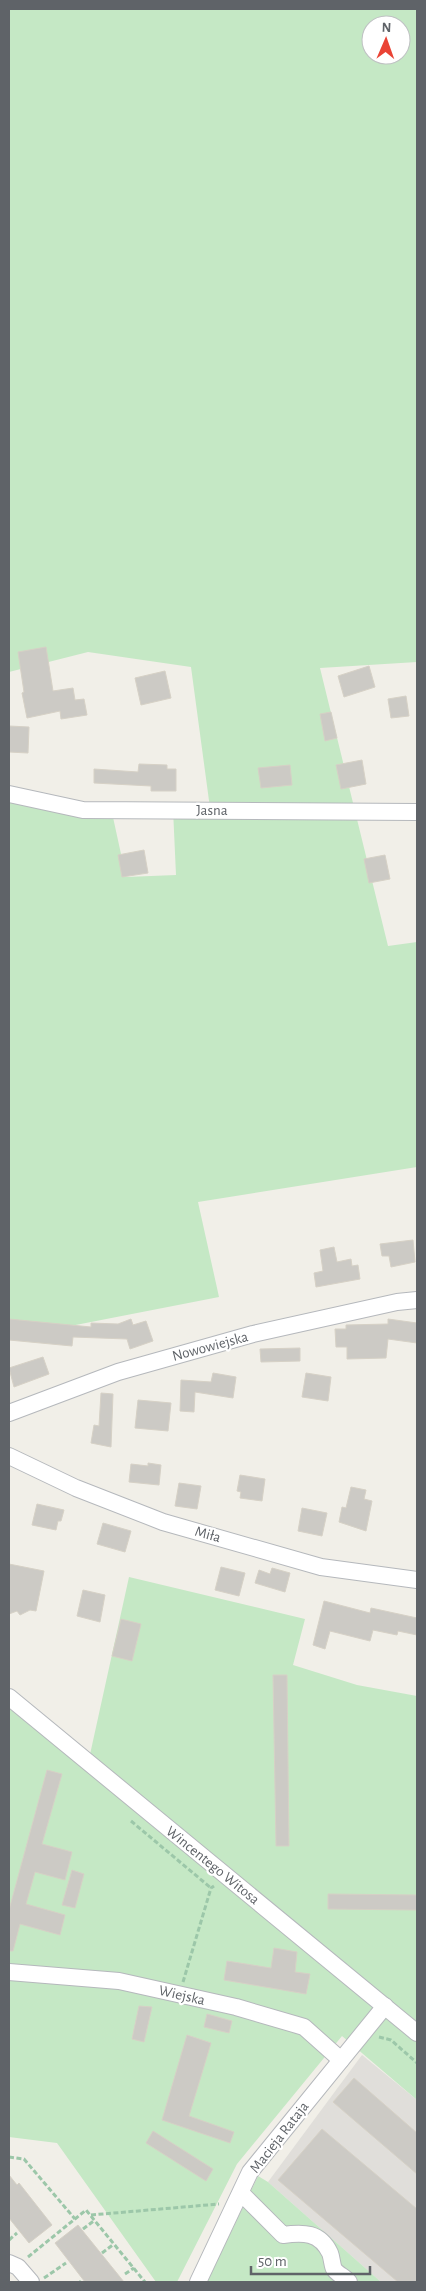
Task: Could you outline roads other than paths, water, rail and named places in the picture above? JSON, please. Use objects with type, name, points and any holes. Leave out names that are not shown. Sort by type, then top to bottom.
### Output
[{"type":"street","name":"Jasna","points":[[9,794],[83,810],[417,812]]},
{"type":"street","name":"Nowowiejska","points":[[9,1413],[118,1372],[244,1337],[397,1302],[417,1300]]},
{"type":"street","name":"Miła","points":[[9,1456],[76,1488],[163,1522],[321,1567],[417,1580]]},
{"type":"street","name":"Wincentego Witosa","points":[[9,1696],[417,2033]]},
{"type":"street","name":"Wiejska","points":[[9,1972],[119,1981],[236,2007],[304,2027],[341,2060]]},
{"type":"street","name":"Macieja Rataja","points":[[198,2282],[250,2172],[385,2006]]},
{"type":"street","points":[[244,2196],[282,2235],[304,2232],[312,2234],[324,2243],[330,2254],[334,2270],[349,2282]]},
{"type":"street","points":[[9,2263],[38,2280]]}]
